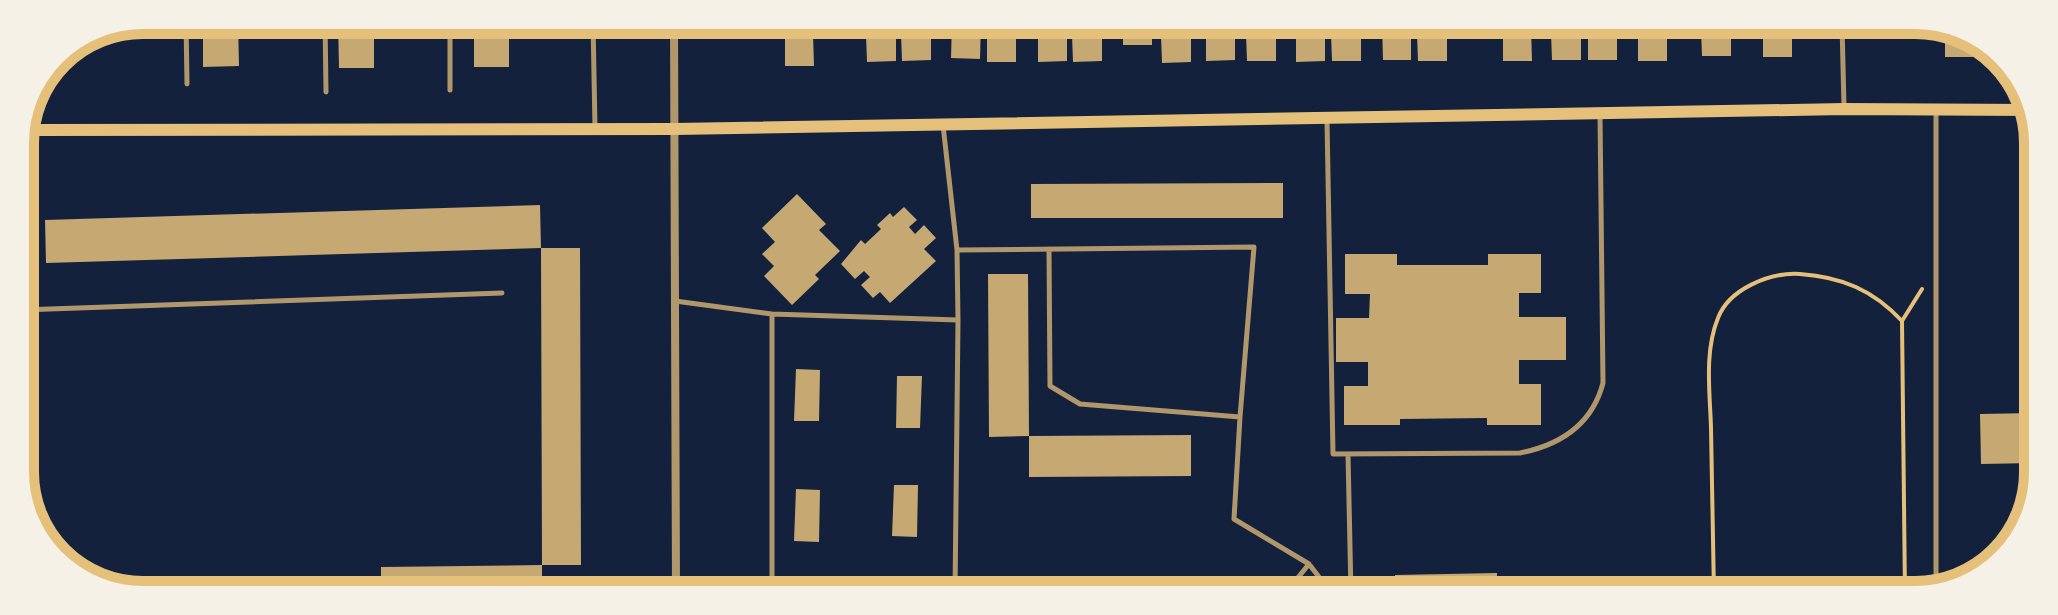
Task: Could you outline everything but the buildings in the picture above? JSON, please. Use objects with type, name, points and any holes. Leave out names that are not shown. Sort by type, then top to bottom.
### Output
[{"type":"main road","points":[[35,130],[675,129],[1844,109],[2019,110]]},
{"type":"street","points":[[674,34],[676,581]]},
{"type":"lane","points":[[186,34],[187,84]]},
{"type":"lane","points":[[325,34],[326,92]]},
{"type":"lane","points":[[450,34],[450,90]]},
{"type":"lane","points":[[593,34],[595,129]]},
{"type":"lane","points":[[1842,34],[1844,109]]},
{"type":"lane","points":[[1936,112],[1936,578]]},
{"type":"lane","points":[[1327,118],[1333,454],[1520,453],[1560,441],[1589,415],[1603,383],[1600,114]]},
{"type":"lane","points":[[943,124],[957,250],[955,581]]},
{"type":"lane","points":[[957,250],[1254,247],[1234,519],[1309,564],[1322,581]]},
{"type":"lane","points":[[1049,249],[1050,386],[1080,404],[1240,417]]},
{"type":"lane","points":[[34,310],[502,293]]},
{"type":"lane","points":[[675,301],[772,314],[958,320]]},
{"type":"lane","points":[[772,314],[772,581]]},
{"type":"lane","points":[[1348,454],[1351,581]]},
{"type":"lane","points":[[1296,580],[1309,564]]},
{"type":"path","points":[[1905,581],[1902,321],[1936,266]]},
{"type":"path","points":[[1714,581],[1710,358],[1718,317],[1739,292],[1767,278],[1792,274],[1825,276],[1847,282],[1882,300],[1902,321]]}]
